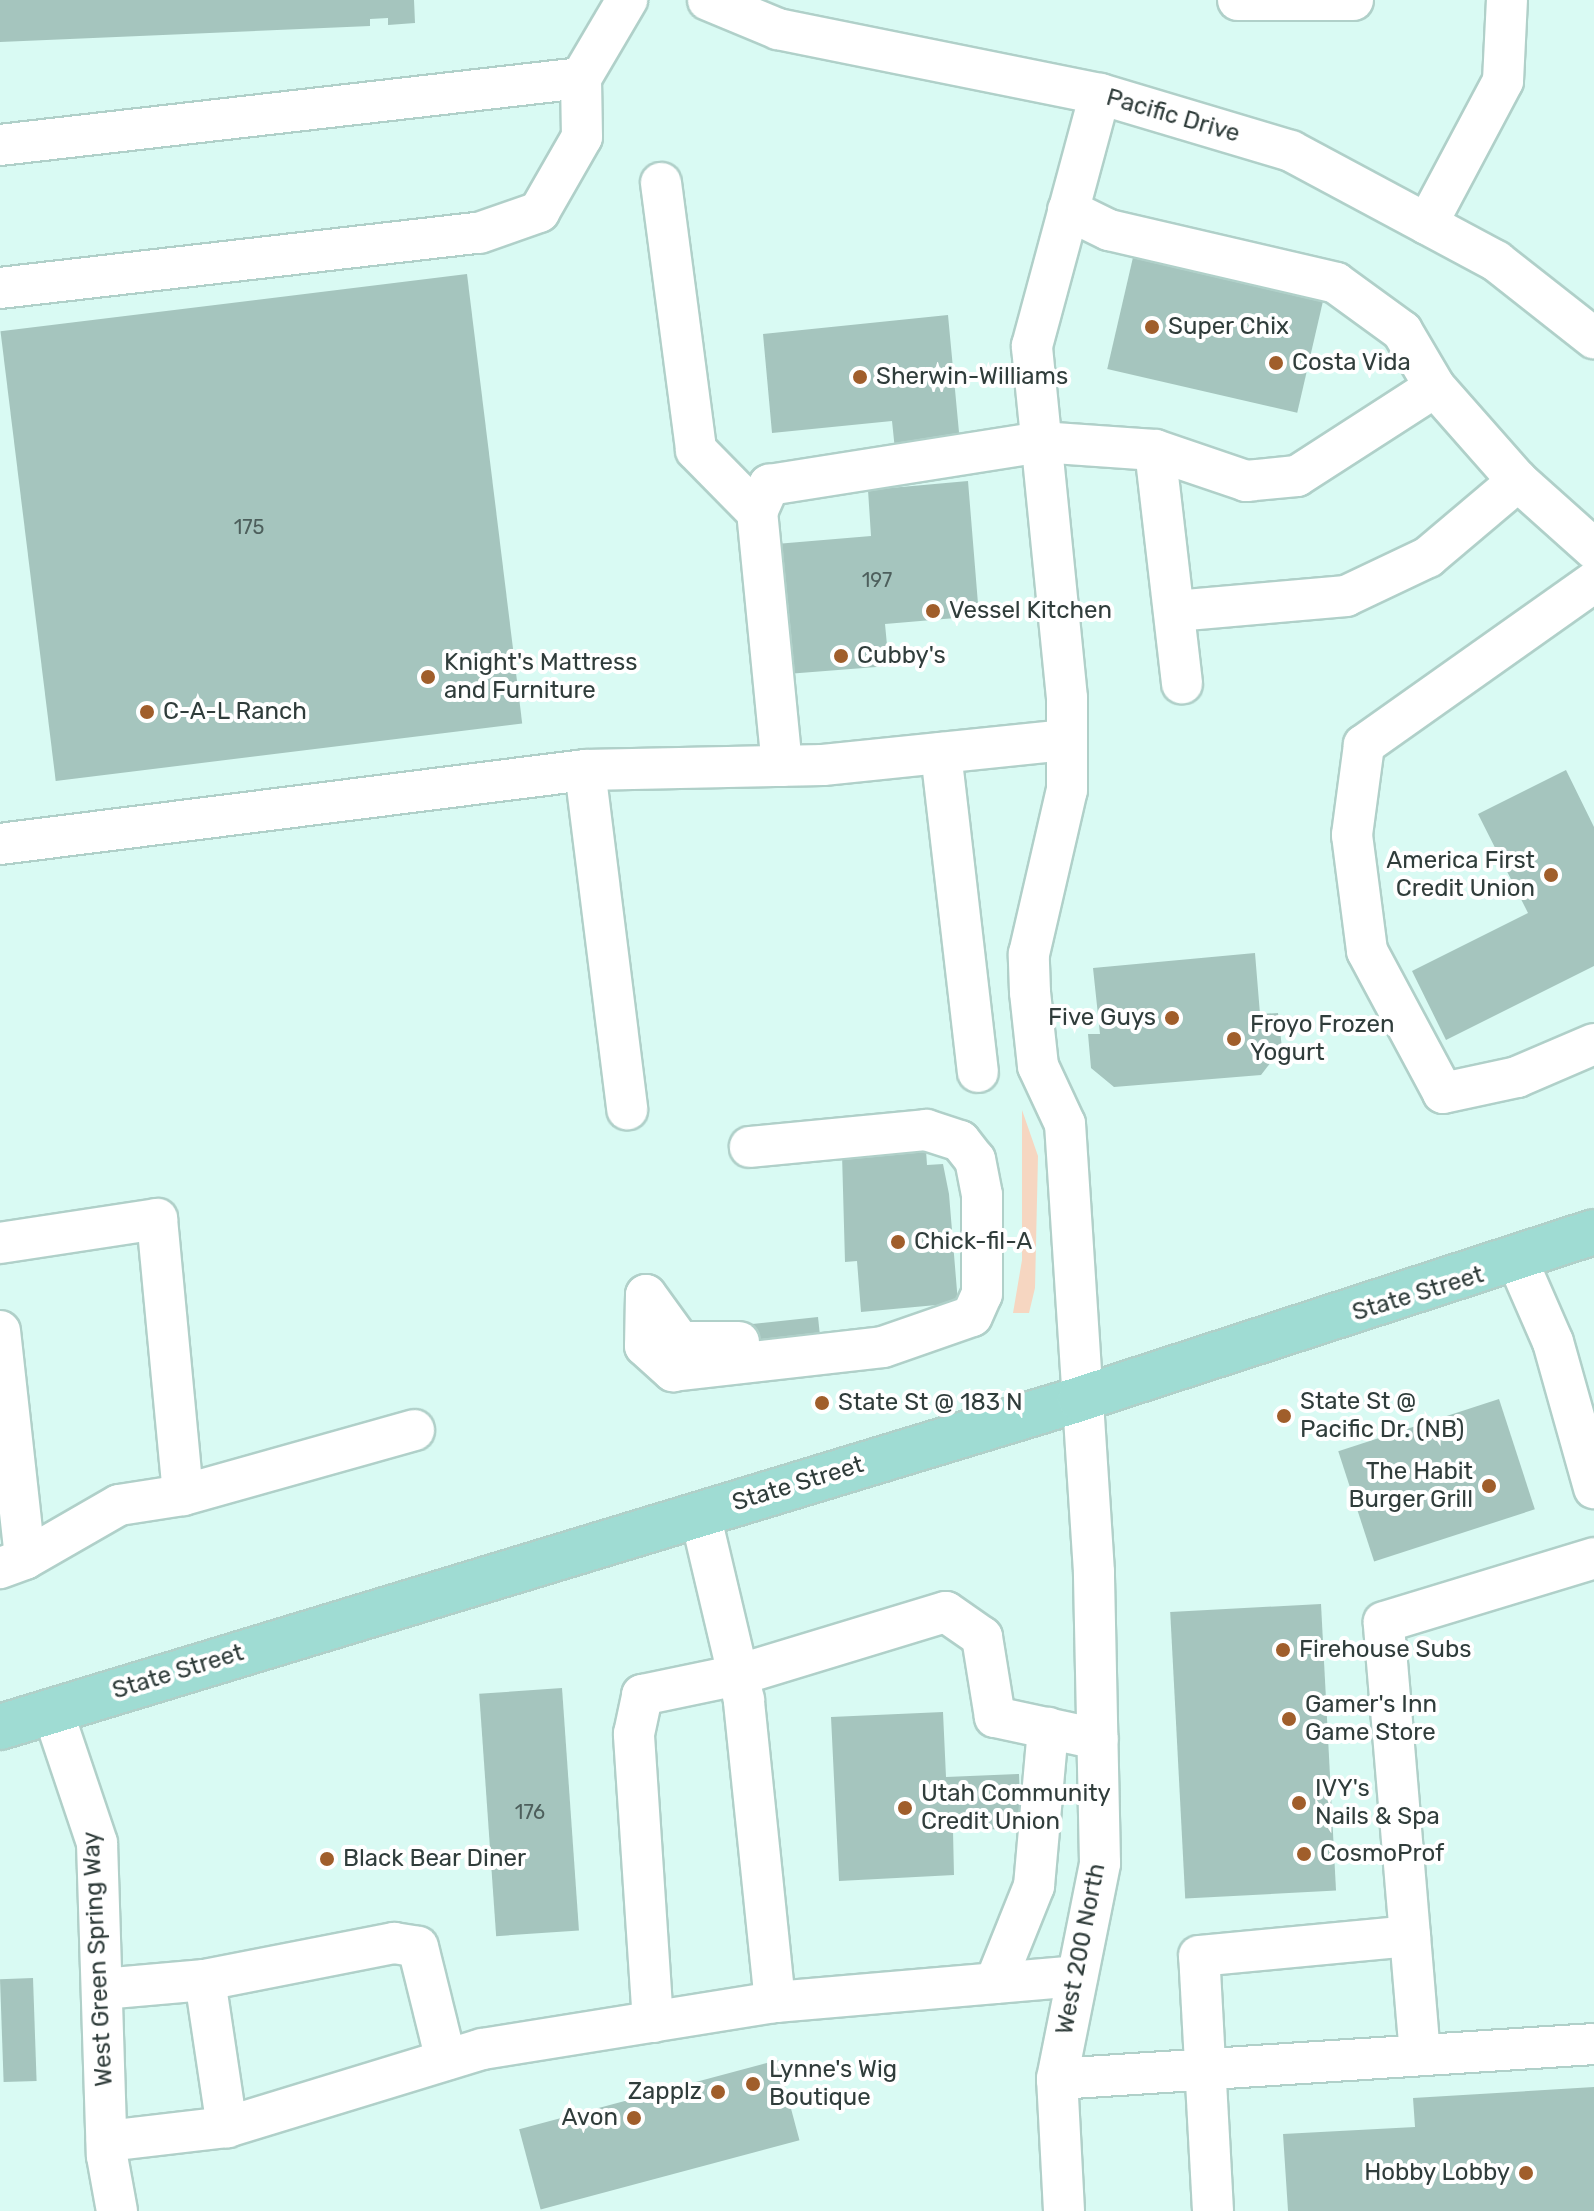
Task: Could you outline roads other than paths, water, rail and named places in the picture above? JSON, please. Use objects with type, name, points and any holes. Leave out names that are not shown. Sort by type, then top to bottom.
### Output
[{"type":"main road","name":"State Street","points":[[0,1727],[1080,1399],[1518,1262],[1594,1232]]},
{"type":"street","points":[[0,288],[479,233],[539,212],[582,137],[581,78],[627,0]]},
{"type":"street","name":"Pacific Drive","points":[[708,0],[778,29],[1100,94],[1291,151],[1496,261],[1594,338]]},
{"type":"street","points":[[1238,0],[1353,0]]},
{"type":"street","points":[[1427,224],[1503,81],[1507,0]]},
{"type":"street","points":[[0,145],[581,78]]},
{"type":"street","name":"West 200 North","points":[[1064,2211],[1057,2079],[1100,1863],[1098,1739],[1065,1124],[1038,1066],[1030,992],[1029,954],[1067,790],[1067,740],[1032,346],[1100,94]]},
{"type":"street","points":[[661,183],[696,450],[757,512]]},
{"type":"street","points":[[1068,210],[1109,230],[1336,283],[1402,331],[1435,387],[1518,481],[1594,549]]},
{"type":"street","points":[[782,766],[757,512],[769,485],[1040,442],[1155,450],[1246,481],[1297,476],[1435,387]]},
{"type":"street","points":[[1155,450],[1182,683]]},
{"type":"street","points":[[1175,611],[1346,596],[1428,557],[1518,481]]},
{"type":"street","points":[[1594,582],[1364,745],[1352,835],[1367,951],[1443,1093],[1517,1077],[1594,1044]]},
{"type":"street","points":[[0,844],[585,770],[782,766],[1067,740]]},
{"type":"street","points":[[941,753],[978,1072]]},
{"type":"street","points":[[585,770],[627,1109]]},
{"type":"street","points":[[646,1295],[645,1346],[673,1371],[852,1353],[955,1327],[972,1316],[982,1294],[984,1240],[975,1160],[945,1131],[926,1130],[750,1147]]},
{"type":"street","points":[[0,1243],[157,1219],[183,1495]]},
{"type":"street","points":[[1518,1262],[1553,1342],[1594,1488]]},
{"type":"street","points":[[0,1331],[12,1563],[119,1505],[183,1495],[414,1430]]},
{"type":"street","points":[[700,1514],[738,1675],[775,2002]]},
{"type":"street","points":[[1420,2055],[1384,1622],[1594,1558]]},
{"type":"street","points":[[653,2022],[634,1734],[642,1695],[738,1675],[946,1612],[982,1637],[995,1717],[1098,1739]]},
{"type":"street","name":"West Green Spring Way","points":[[53,1712],[97,1843],[107,2141],[117,2211]]},
{"type":"street","points":[[995,1983],[1034,1886],[1048,1728]]},
{"type":"street","points":[[1213,2211],[1199,1956],[1410,1936]]},
{"type":"street","points":[[102,1989],[205,1980],[394,1943],[418,1947],[446,2060]]},
{"type":"street","points":[[107,2141],[227,2127],[446,2060],[653,2022],[775,2002],[1077,1976]]},
{"type":"street","points":[[205,1980],[227,2127]]},
{"type":"street","points":[[1057,2079],[1594,2044]]},
{"type":"place","name":"Super Chix","points":[[1152,327]]},
{"type":"place","name":"Costa Vida","points":[[1276,363]]},
{"type":"place","name":"Sherwin-Williams","points":[[860,377]]},
{"type":"place","name":"Vessel Kitchen","points":[[933,611]]},
{"type":"place","name":"Cubby's","points":[[841,656]]},
{"type":"place","name":"Knight's Mattress and Furniture","points":[[428,677]]},
{"type":"place","name":"C-A-L Ranch","points":[[147,712]]},
{"type":"place","name":"America First Credit Union","points":[[1551,875]]},
{"type":"place","name":"Five Guys","points":[[1172,1018]]},
{"type":"place","name":"Froyo Frozen Yogurt","points":[[1234,1039]]},
{"type":"place","name":"Chick-fil-A","points":[[898,1242]]},
{"type":"place","name":"State St @ 183 N","points":[[822,1403]]},
{"type":"place","name":"State St @ Pacific Dr. (NB)","points":[[1284,1416]]},
{"type":"place","name":"The Habit Burger Grill","points":[[1489,1486]]},
{"type":"place","name":"Firehouse Subs","points":[[1283,1650]]},
{"type":"place","name":"Gamer's Inn Game Store","points":[[1289,1719]]},
{"type":"place","name":"IVY's Nails & Spa","points":[[1299,1803]]},
{"type":"place","name":"Utah Community Credit Union","points":[[905,1808]]},
{"type":"place","name":"CosmoProf","points":[[1304,1854]]},
{"type":"place","name":"Black Bear Diner","points":[[327,1859]]},
{"type":"place","name":"Lynne's Wig Boutique","points":[[753,2084]]},
{"type":"place","name":"Zapplz","points":[[718,2092]]},
{"type":"place","name":"Avon","points":[[634,2118]]},
{"type":"place","name":"Hobby Lobby","points":[[1526,2173]]}]
